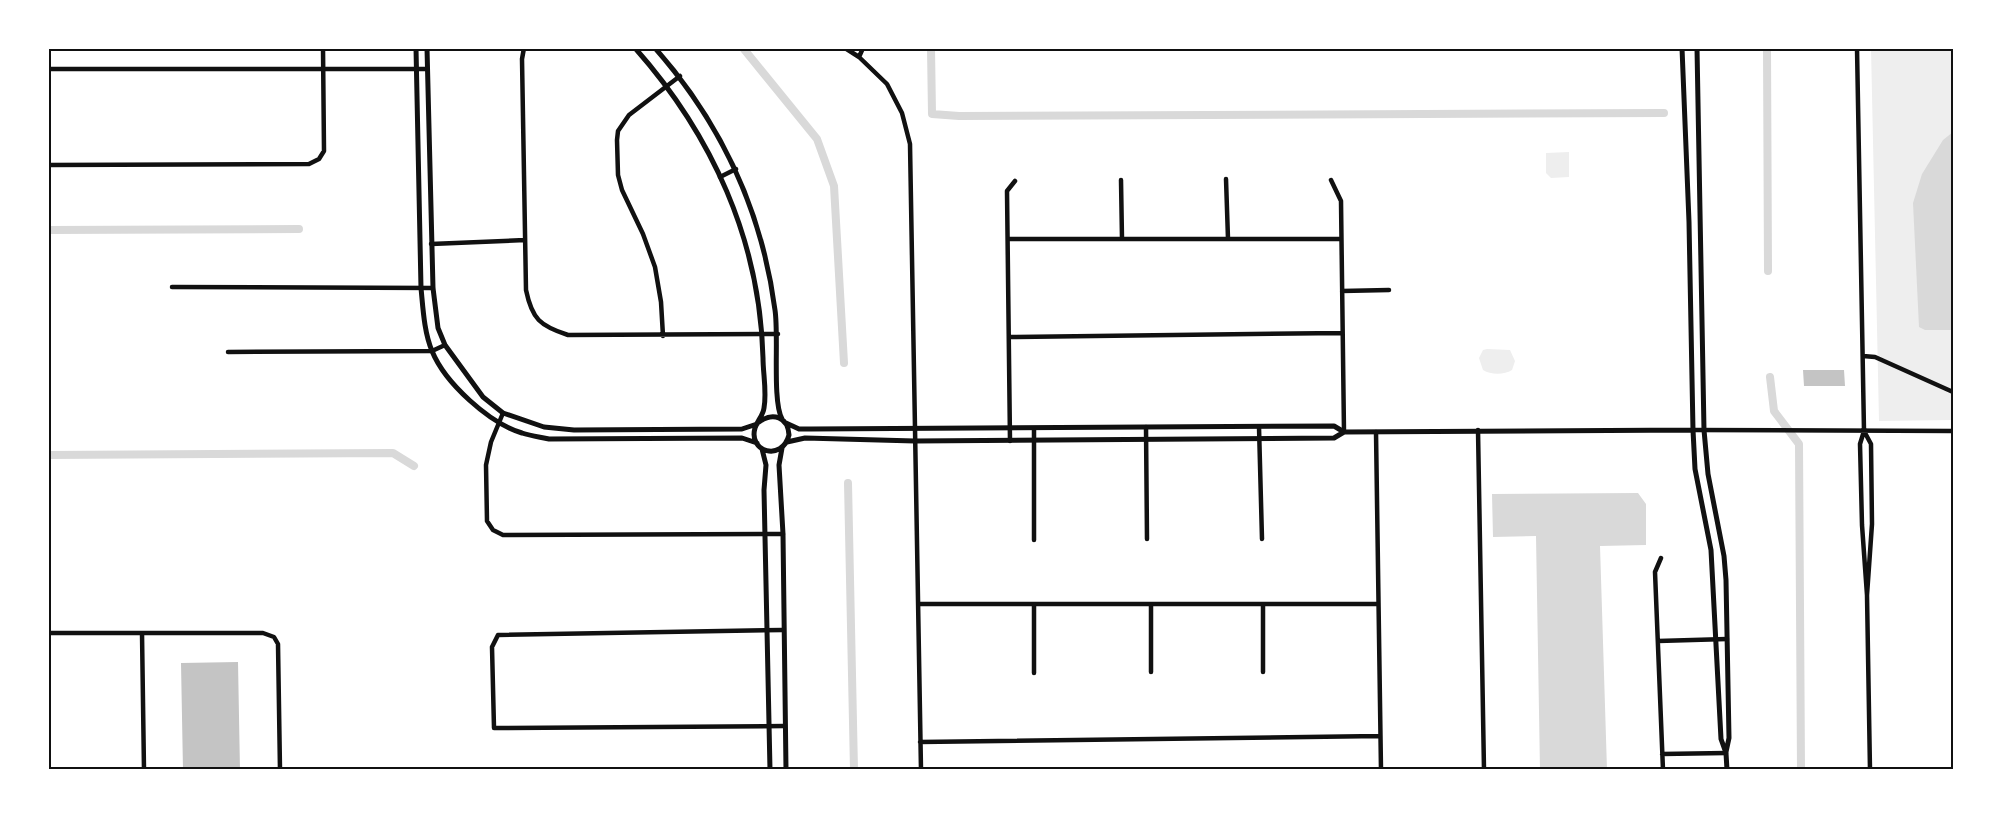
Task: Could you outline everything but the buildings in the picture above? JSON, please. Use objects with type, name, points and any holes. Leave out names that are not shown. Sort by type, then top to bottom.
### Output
[{"type":"street","points":[[48,165],[309,164],[319,159],[324,150],[322,48]]},
{"type":"street","points":[[416,48],[421,288],[424,318],[432,351],[448,377],[464,394],[499,422],[520,433],[549,439],[742,438],[757,443]]},
{"type":"street","points":[[427,48],[431,244],[438,328],[445,345],[483,397],[503,413],[544,427],[574,430],[742,429],[771,416],[799,429],[1334,426],[1344,432]]},
{"type":"street","points":[[524,48],[522,59],[526,290],[537,320],[549,329],[568,336],[778,334]]},
{"type":"street","points":[[635,48],[668,87],[692,123],[720,177],[742,231],[759,302],[762,334],[764,401],[754,436],[757,443],[770,452],[782,448]]},
{"type":"street","points":[[655,48],[680,76],[707,116],[736,169],[754,217],[766,261],[778,334],[778,403],[789,431],[787,442],[782,448],[779,465],[783,534],[786,770]]},
{"type":"street","points":[[845,48],[860,57],[887,84],[902,113],[910,144],[921,770]]},
{"type":"street","points":[[860,57],[863,48]]},
{"type":"street","points":[[1682,48],[1695,469],[1712,550],[1721,739],[1726,753]]},
{"type":"street","points":[[1697,48],[1704,430],[1708,474],[1724,556],[1729,738],[1726,753],[1727,770]]},
{"type":"street","points":[[1857,48],[1864,431],[1860,444],[1867,595],[1870,770]]},
{"type":"street","points":[[48,69],[427,69]]},
{"type":"street","points":[[663,336],[661,303],[655,267],[643,234],[622,190],[618,175],[617,140],[618,131],[629,115],[680,76]]},
{"type":"street","points":[[720,177],[736,169]]},
{"type":"street","points":[[1226,179],[1228,239]]},
{"type":"street","points":[[1121,180],[1122,239]]},
{"type":"street","points":[[1331,180],[1341,201],[1344,432]]},
{"type":"street","points":[[1010,441],[1007,191],[1015,181]]},
{"type":"street","points":[[1008,239],[1341,239]]},
{"type":"street","points":[[431,244],[525,240]]},
{"type":"street","points":[[172,287],[433,288]]},
{"type":"street","points":[[1342,291],[1389,290]]},
{"type":"street","points":[[1010,337],[1342,333]]},
{"type":"street","points":[[228,352],[432,351],[445,345]]},
{"type":"street","points":[[1863,357],[1875,357],[1953,392]]},
{"type":"street","points":[[503,413],[491,442],[486,465],[487,521],[493,530],[503,536],[783,534]]},
{"type":"street","points":[[1146,427],[1147,539]]},
{"type":"street","points":[[1259,427],[1262,539]]},
{"type":"street","points":[[1034,429],[1034,540]]},
{"type":"street","points":[[1478,430],[1484,770]]},
{"type":"street","points":[[787,442],[805,438],[915,441],[1334,438],[1344,432],[1478,430],[1953,431]]},
{"type":"street","points":[[1864,431],[1871,444],[1872,534],[1867,595]]},
{"type":"street","points":[[1376,432],[1380,770]]},
{"type":"street","points":[[762,448],[766,465],[770,770]]},
{"type":"street","points":[[1661,558],[1655,572],[1663,770]]},
{"type":"street","points":[[918,604],[1378,604]]},
{"type":"street","points":[[1034,604],[1034,673]]},
{"type":"street","points":[[1151,604],[1151,672]]},
{"type":"street","points":[[1263,604],[1263,672]]},
{"type":"street","points":[[783,630],[498,635],[492,647],[494,728],[785,726]]},
{"type":"street","points":[[48,633],[263,633],[274,637],[278,644],[280,770]]},
{"type":"street","points":[[142,633],[144,770]]},
{"type":"street","points":[[1658,641],[1727,639]]},
{"type":"street","points":[[920,742],[1380,736]]},
{"type":"street","points":[[1662,754],[1726,753]]},
{"type":"shaded area","points":[[1871,48],[1953,48],[1953,420],[1879,421]]},
{"type":"shaded area","points":[[1953,132],[1953,330],[1925,330],[1919,327],[1913,203],[1922,174],[1943,140]]},
{"type":"shaded area","points":[[1569,152],[1569,177],[1551,178],[1546,173],[1546,153]]},
{"type":"shaded area","points":[[1483,350],[1510,350],[1515,361],[1512,370],[1498,374],[1483,370],[1479,358]]},
{"type":"shaded area","points":[[1638,493],[1646,504],[1646,545],[1600,546],[1607,770],[1540,770],[1536,536],[1493,537],[1492,494]]},
{"type":"waterway","points":[[743,48],[817,139],[834,186],[844,363]]},
{"type":"waterway","points":[[931,48],[932,114],[959,116],[1664,113]]},
{"type":"waterway","points":[[1767,48],[1768,271]]},
{"type":"waterway","points":[[48,230],[299,229]]},
{"type":"waterway","points":[[1770,377],[1774,411],[1799,444],[1801,770]]},
{"type":"waterway","points":[[48,455],[393,453],[414,466]]},
{"type":"waterway","points":[[848,483],[854,770]]}]
